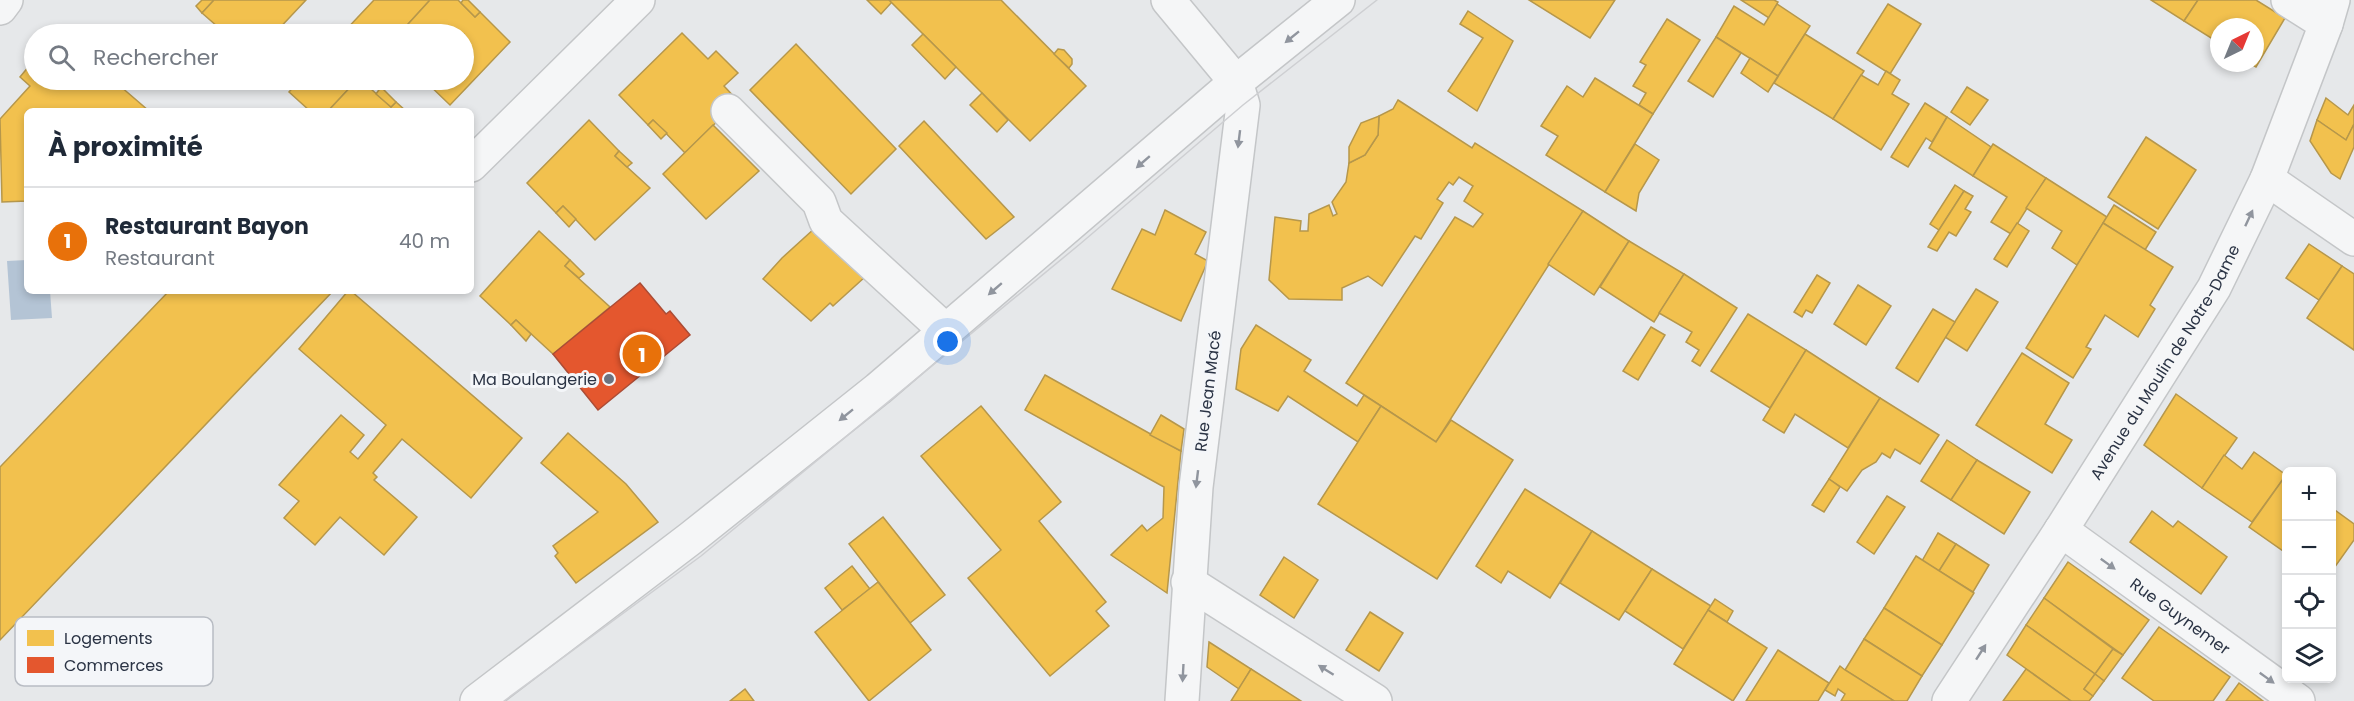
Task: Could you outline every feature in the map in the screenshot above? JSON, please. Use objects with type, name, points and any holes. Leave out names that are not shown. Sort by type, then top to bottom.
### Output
[{"type":"street","points":[[0,8],[6,0]]},
{"type":"street","points":[[474,162],[638,0]]},
{"type":"street","points":[[1168,0],[1236,82]]},
{"type":"street","points":[[477,701],[691,538],[878,389],[1236,82],[1338,0]]},
{"type":"street","points":[[2288,0],[2330,12]]},
{"type":"street","name":"Avenue du Moulin de Notre-Dame","points":[[1949,701],[2061,530],[2214,288],[2266,179],[2330,12]]},
{"type":"street","name":"Rue Jean Macé","points":[[1182,701],[1196,487],[1243,105],[1236,82]]},
{"type":"street","points":[[728,111],[819,202],[826,221],[946,331]]},
{"type":"street","points":[[2266,179],[2354,239]]},
{"type":"street","name":"Rue Guynemer","points":[[2061,530],[2298,701]]},
{"type":"street","points":[[1188,582],[1375,701]]},
{"type":"water","points":[[24,260],[24,294],[50,294],[52,318],[11,320],[7,261]]},
{"type":"building: Logements","points":[[202,0],[214,0],[202,13],[196,6]]},
{"type":"building: Logements","points":[[214,0],[306,0],[283,24],[215,24],[202,13]]},
{"type":"building: Logements","points":[[374,0],[430,0],[408,24],[351,24]]},
{"type":"building: Logements","points":[[430,0],[458,0],[475,17],[480,12],[510,42],[474,80],[474,24],[408,24]]},
{"type":"building: Logements","points":[[463,0],[468,0],[480,12],[475,17],[461,3]]},
{"type":"building: Logements","points":[[867,0],[889,0],[892,2],[881,14]]},
{"type":"building: Logements","points":[[889,0],[1001,0],[1086,86],[1030,141]]},
{"type":"building: Logements","points":[[1529,0],[1615,0],[1590,38]]},
{"type":"building: Logements","points":[[1741,0],[1774,0],[1778,2],[1769,18]]},
{"type":"building: Logements","points":[[2151,0],[2198,0],[2184,21]]},
{"type":"building: Logements","points":[[2198,0],[2256,0],[2285,18],[2264,53],[2264,18],[2210,18],[2210,37],[2184,21]]},
{"type":"building: Logements","points":[[1777,4],[1810,26],[1778,76],[1716,37],[1734,6],[1764,25]]},
{"type":"building: Logements","points":[[1888,4],[1921,24],[1890,74],[1857,53]]},
{"type":"building: Logements","points":[[1468,11],[1513,41],[1477,111],[1448,91],[1483,38],[1460,24]]},
{"type":"building: Logements","points":[[1667,19],[1700,40],[1653,114],[1639,105],[1646,93],[1633,86],[1646,65],[1640,62]]},
{"type":"building: Logements","points":[[682,33],[708,59],[716,51],[738,73],[724,86],[738,101],[685,153],[653,120],[648,125],[619,95]]},
{"type":"building: Logements","points":[[923,34],[956,67],[945,79],[912,45]]},
{"type":"building: Logements","points":[[1805,34],[1864,71],[1833,119],[1774,83]]},
{"type":"building: Logements","points":[[1716,37],[1741,53],[1713,97],[1688,81]]},
{"type":"building: Logements","points":[[796,44],[896,149],[851,194],[750,90]]},
{"type":"building: Logements","points":[[1058,49],[1064,50],[1072,59],[1069,68],[1054,54]]},
{"type":"building: Logements","points":[[1750,58],[1778,76],[1768,92],[1741,73]]},
{"type":"building: Logements","points":[[1886,71],[1900,80],[1892,94],[1909,104],[1881,150],[1833,119],[1861,75],[1878,85]]},
{"type":"building: Logements","points":[[1595,78],[1653,114],[1605,192],[1546,155],[1558,136],[1541,126],[1567,86],[1583,97]]},
{"type":"building: Logements","points":[[1967,87],[1988,100],[1970,125],[1951,112]]},
{"type":"building: Logements","points":[[26,90],[125,90],[146,108],[24,108],[24,201],[2,202],[0,119]]},
{"type":"building: Logements","points":[[291,90],[348,90],[331,108],[307,108],[289,92]]},
{"type":"building: Logements","points":[[348,90],[372,90],[391,107],[396,102],[403,108],[331,108]]},
{"type":"building: Logements","points":[[379,90],[384,90],[396,102],[391,107],[376,94]]},
{"type":"building: Logements","points":[[434,90],[464,90],[450,105]]},
{"type":"building: Logements","points":[[982,93],[1008,120],[997,132],[970,105]]},
{"type":"building: Logements","points":[[2326,98],[2348,115],[2354,105],[2354,124],[2346,140],[2317,120]]},
{"type":"building: Logements","points":[[1398,100],[1472,148],[1475,143],[1583,211],[1436,442],[1346,383],[1455,217],[1473,227],[1483,214],[1464,201],[1473,186],[1459,177],[1453,185],[1449,182],[1437,199],[1443,203],[1421,239],[1415,236],[1382,286],[1368,276],[1342,288],[1342,300],[1289,299],[1269,280],[1275,217],[1301,221],[1300,231],[1308,231],[1309,214],[1329,205],[1333,216],[1337,214],[1332,202],[1346,182],[1349,163],[1365,155],[1378,135],[1379,116],[1393,109]]},
{"type":"building: Logements","points":[[1925,103],[1947,117],[1932,142],[1926,138],[1908,167],[1891,157]]},
{"type":"building: Logements","points":[[1379,116],[1378,135],[1365,155],[1349,163],[1349,147],[1361,123]]},
{"type":"building: Logements","points":[[1947,117],[1991,147],[1973,176],[1929,148]]},
{"type":"building: Logements","points":[[589,120],[619,151],[615,156],[650,188],[595,240],[563,206],[556,213],[527,183]]},
{"type":"building: Logements","points":[[653,120],[667,133],[661,139],[648,125]]},
{"type":"building: Logements","points":[[2317,120],[2346,140],[2354,124],[2354,147],[2340,179],[2331,173],[2310,141]]},
{"type":"building: Logements","points":[[924,121],[1014,217],[986,239],[899,146]]},
{"type":"building: Logements","points":[[713,125],[759,171],[706,219],[663,174]]},
{"type":"building: Logements","points":[[2146,137],[2196,170],[2158,229],[2108,197]]},
{"type":"building: Logements","points":[[1635,144],[1659,160],[1639,193],[1636,211],[1605,192]]},
{"type":"building: Logements","points":[[1993,144],[2046,178],[2011,234],[1991,222],[2007,197],[1973,176]]},
{"type":"building: Logements","points":[[619,151],[632,163],[627,167],[615,156]]},
{"type":"building: Logements","points":[[2046,178],[2107,217],[2077,265],[2052,248],[2062,231],[2026,208]]},
{"type":"building: Logements","points":[[1955,185],[1964,191],[1939,230],[1930,224]]},
{"type":"building: Logements","points":[[1964,191],[1973,196],[1965,209],[1971,212],[1956,236],[1949,232],[1937,251],[1928,247]]},
{"type":"building: Logements","points":[[2114,205],[2156,232],[2145,250],[2103,223]]},
{"type":"building: Logements","points":[[563,206],[576,219],[569,227],[556,213]]},
{"type":"building: Logements","points":[[1165,210],[1206,232],[1195,254],[1208,261],[1181,321],[1112,289],[1142,229],[1155,235]]},
{"type":"building: Logements","points":[[1583,211],[1629,241],[1594,295],[1548,264]]},
{"type":"building: Logements","points":[[2017,223],[2029,231],[2007,267],[1994,259]]},
{"type":"building: Logements","points":[[2103,223],[2173,267],[2150,305],[2155,309],[2138,337],[2105,315],[2086,347],[2091,349],[2073,378],[2026,348]]},
{"type":"building: Logements","points":[[815,228],[866,276],[833,306],[830,303],[811,321],[763,279]]},
{"type":"building: Logements","points":[[539,231],[570,260],[565,266],[610,307],[553,354],[516,320],[511,325],[480,296]]},
{"type":"building: Logements","points":[[1629,241],[1684,274],[1654,322],[1600,287]]},
{"type":"building: Logements","points":[[2309,244],[2342,266],[2319,300],[2286,278]]},
{"type":"building: Logements","points":[[570,260],[584,274],[579,278],[565,266]]},
{"type":"building: Logements","points":[[2342,266],[2354,274],[2354,350],[2307,318]]},
{"type":"building: Logements","points":[[1684,274],[1737,308],[1700,366],[1692,361],[1699,350],[1686,342],[1692,332],[1659,313]]},
{"type":"building: Logements","points":[[1817,275],[1830,283],[1812,313],[1806,310],[1802,317],[1794,312]]},
{"type":"building: Logements","points":[[1858,285],[1891,306],[1866,345],[1834,324]]},
{"type":"building: Logements","points":[[1976,289],[1998,302],[1967,351],[1945,337]]},
{"type":"building: Logements","points":[[166,294],[330,294],[22,617],[15,617],[15,624],[0,640],[0,467]]},
{"type":"building: Logements","points":[[345,294],[354,294],[522,438],[471,498],[402,439],[373,473],[377,477],[374,480],[417,517],[384,555],[340,517],[315,545],[284,518],[299,501],[279,485],[341,415],[364,435],[350,452],[358,459],[386,425],[299,349]]},
{"type":"building: Logements","points":[[1933,309],[1955,322],[1918,382],[1896,368]]},
{"type":"building: Logements","points":[[1748,314],[1806,350],[1770,408],[1711,371]]},
{"type":"building: Logements","points":[[516,320],[531,334],[526,341],[511,325]]},
{"type":"building: Logements","points":[[1256,325],[1311,360],[1304,371],[1357,406],[1364,395],[1381,406],[1358,442],[1288,396],[1278,411],[1236,389],[1241,349]]},
{"type":"building: Logements","points":[[1651,327],[1665,335],[1638,380],[1623,371]]},
{"type":"building: Logements","points":[[1806,350],[1880,398],[1848,448],[1795,414],[1784,433],[1763,420]]},
{"type":"building: Logements","points":[[2022,353],[2069,383],[2045,424],[2072,440],[2052,473],[1976,425]]},
{"type":"building: Logements","points":[[1045,375],[1181,451],[1167,593],[1111,555],[1142,525],[1147,531],[1163,518],[1164,487],[1025,410]]},
{"type":"building: Logements","points":[[2176,394],[2237,438],[2202,488],[2144,445]]},
{"type":"building: Logements","points":[[1880,398],[1939,435],[1920,464],[1895,449],[1890,458],[1882,453],[1876,462],[1862,470],[1847,491],[1829,479]]},
{"type":"building: Logements","points":[[981,406],[1061,502],[1039,521],[1106,602],[1096,611],[1109,626],[1050,676],[968,578],[1001,550],[921,456]]},
{"type":"building: Logements","points":[[1381,406],[1436,442],[1451,420],[1513,460],[1437,579],[1318,504]]},
{"type":"building: Logements","points":[[1161,415],[1184,429],[1181,451],[1150,435]]},
{"type":"building: Logements","points":[[568,433],[626,484],[658,522],[576,583],[555,556],[558,553],[553,546],[598,512],[541,463]]},
{"type":"building: Logements","points":[[1947,440],[1977,460],[1951,500],[1921,481]]},
{"type":"building: Logements","points":[[2254,452],[2282,472],[2282,481],[2252,522],[2202,488],[2224,455],[2242,469]]},
{"type":"building: Logements","points":[[1977,460],[2030,492],[2004,534],[1951,500]]},
{"type":"building: Logements","points":[[1829,479],[1840,487],[1824,512],[1812,505]]},
{"type":"building: Logements","points":[[2282,481],[2282,550],[2249,527]]},
{"type":"building: Logements","points":[[1525,489],[1592,531],[1550,598],[1508,571],[1501,583],[1476,566]]},
{"type":"building: Logements","points":[[1887,496],[1905,507],[1874,554],[1857,542]]},
{"type":"building: Logements","points":[[2152,511],[2173,527],[2178,521],[2227,557],[2201,594],[2130,542]]},
{"type":"building: Logements","points":[[2336,511],[2354,524],[2354,540],[2336,565]]},
{"type":"building: Logements","points":[[883,517],[945,595],[910,623],[849,544]]},
{"type":"building: Logements","points":[[1592,531],[1652,569],[1619,620],[1560,583]]},
{"type":"building: Logements","points":[[1938,533],[1956,544],[1939,571],[1922,561]]},
{"type":"building: Logements","points":[[1956,544],[1989,565],[1973,592],[1939,571]]},
{"type":"building: Logements","points":[[1916,556],[1974,593],[1942,645],[1884,608]]},
{"type":"building: Logements","points":[[1284,557],[1318,580],[1294,618],[1260,595]]},
{"type":"building: Logements","points":[[2068,562],[2149,620],[2123,655],[2044,598]]},
{"type":"building: Logements","points":[[852,566],[870,589],[842,610],[825,588]]},
{"type":"building: Logements","points":[[1652,569],[1711,606],[1683,649],[1625,611]]},
{"type":"building: Logements","points":[[878,582],[931,650],[869,701],[815,632]]},
{"type":"building: Logements","points":[[2044,598],[2113,649],[2095,674],[2026,625]]},
{"type":"building: Logements","points":[[1715,599],[1733,611],[1727,622],[1708,610]]},
{"type":"building: Logements","points":[[1884,608],[1942,645],[1922,676],[1864,639]]},
{"type":"building: Logements","points":[[1708,610],[1767,648],[1733,701],[1674,664]]},
{"type":"building: Logements","points":[[1370,612],[1403,633],[1379,671],[1346,650]]},
{"type":"building: Logements","points":[[2026,625],[2095,674],[2084,689],[2093,696],[2089,701],[2071,701],[2007,655]]},
{"type":"building: Logements","points":[[2159,627],[2230,677],[2213,701],[2154,701],[2122,678]]},
{"type":"building: Logements","points":[[1864,639],[1922,676],[1907,701],[1894,701],[1845,670]]},
{"type":"building: Logements","points":[[1209,642],[1251,669],[1239,689],[1207,667]]},
{"type":"building: Logements","points":[[2113,649],[2123,655],[2104,681],[2095,674]]},
{"type":"building: Logements","points":[[1778,650],[1829,683],[1818,701],[1746,701]]},
{"type":"building: Logements","points":[[1840,666],[1894,701],[1841,701],[1845,694],[1838,689],[1835,696],[1825,690]]},
{"type":"building: Logements","points":[[1251,669],[1301,701],[1231,701]]},
{"type":"building: Logements","points":[[2026,669],[2071,701],[2003,701]]},
{"type":"building: Logements","points":[[2095,674],[2104,681],[2093,696],[2084,689]]},
{"type":"building: Logements","points":[[2239,683],[2263,701],[2226,701]]},
{"type":"building: Logements","points":[[745,689],[754,701],[730,701]]},
{"type":"building: Commerces","points":[[640,283],[666,314],[670,311],[690,335],[598,410],[553,354]]},
{"type":"tram line","points":[[504,701],[701,556],[1080,244],[1243,105],[1377,0]]},
{"type":"place","name":"Restaurant Bayon","points":[[642,354]]},
{"type":"place","name":"Ma Boulangerie","points":[[609,379]]}]
